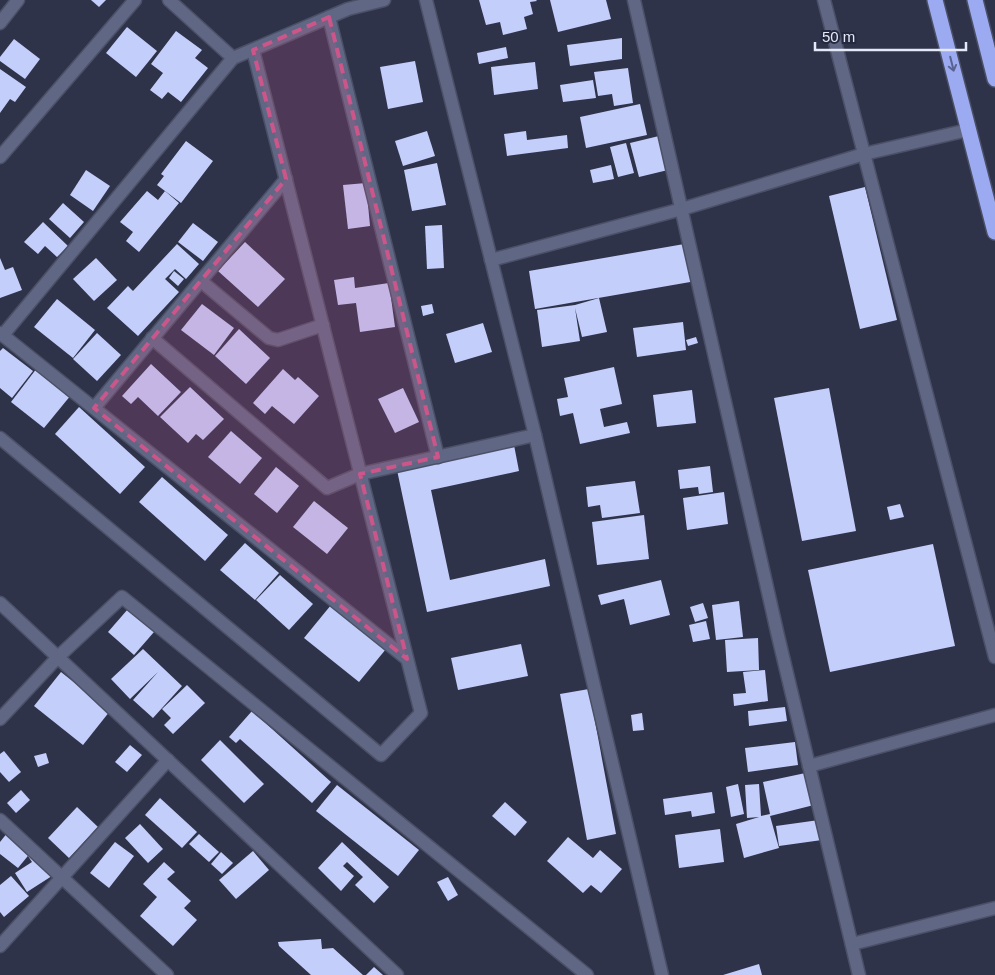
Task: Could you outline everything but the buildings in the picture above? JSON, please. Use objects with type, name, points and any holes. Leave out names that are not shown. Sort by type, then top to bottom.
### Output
[{"type":"highway","points":[[935,0],[995,232]]},
{"type":"highway","points":[[975,0],[995,79]]},
{"type":"street","points":[[0,23],[18,0]]},
{"type":"street","points":[[0,157],[135,0]]},
{"type":"street","points":[[169,0],[233,58]]},
{"type":"street","points":[[384,0],[348,9],[233,58],[2,334],[407,659]]},
{"type":"street","points":[[426,0],[535,435],[662,975]]},
{"type":"street","points":[[634,0],[859,975]]},
{"type":"street","points":[[824,0],[995,656]]},
{"type":"street","points":[[329,17],[438,457]]},
{"type":"street","points":[[0,438],[381,755],[421,713],[253,50]]},
{"type":"street","points":[[491,260],[682,209],[864,154],[968,130]]},
{"type":"street","points":[[94,408],[286,179]]},
{"type":"street","points":[[201,281],[269,338],[278,340],[323,325]]},
{"type":"street","points":[[152,338],[327,488],[360,474],[535,435]]},
{"type":"street","points":[[0,719],[58,657],[122,596],[587,975]]},
{"type":"street","points":[[0,603],[398,975]]},
{"type":"street","points":[[810,766],[995,715]]},
{"type":"street","points":[[0,946],[168,760]]},
{"type":"street","points":[[0,820],[167,975]]},
{"type":"street","points":[[852,944],[995,908]]},
{"type":"highlighted area","points":[[329,17],[438,457],[360,474],[407,659],[94,408],[286,179],[253,50]]}]
